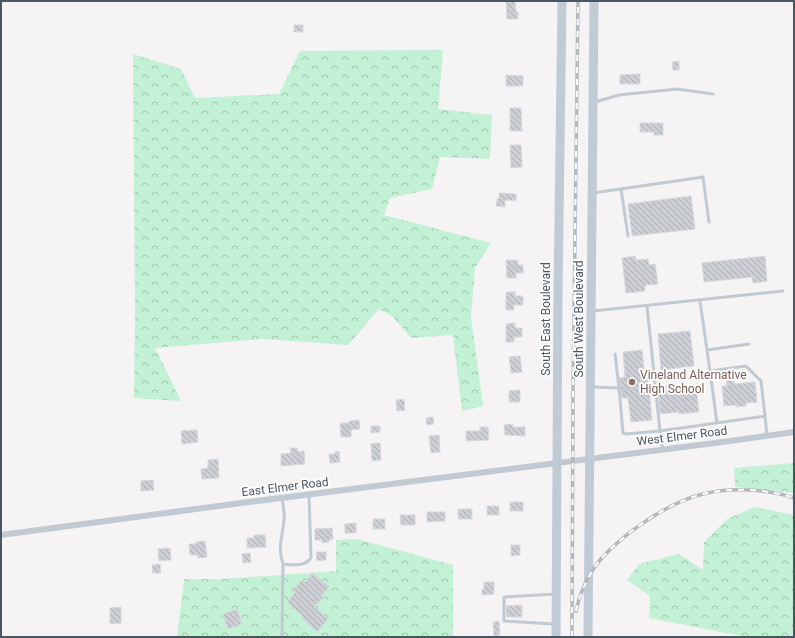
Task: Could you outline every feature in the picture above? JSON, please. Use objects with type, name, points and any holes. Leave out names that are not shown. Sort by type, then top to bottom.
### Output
[{"type":"main road","name":"South East Boulevard","points":[[556,637],[562,1]]},
{"type":"main road","name":"South West Boulevard","points":[[588,637],[594,1]]},
{"type":"street","name":"West Elmer Road","points":[[573,461],[794,432]]},
{"type":"street","name":"East Elmer Road","points":[[1,535],[573,461]]},
{"type":"lane","points":[[593,102],[619,95],[677,89],[713,94]]},
{"type":"lane","points":[[592,193],[703,177],[709,222]]},
{"type":"lane","points":[[621,188],[628,236]]},
{"type":"lane","points":[[591,311],[700,301],[783,291]]},
{"type":"lane","points":[[700,301],[717,423]]},
{"type":"lane","points":[[647,306],[662,450]]},
{"type":"lane","points":[[707,350],[748,344]]},
{"type":"lane","points":[[615,354],[623,432],[628,435],[765,416]]},
{"type":"lane","points":[[710,371],[746,366],[761,381],[767,436]]},
{"type":"lane","points":[[590,387],[619,388]]},
{"type":"lane","points":[[283,564],[295,566],[308,563],[311,558],[309,495]]},
{"type":"lane","points":[[282,498],[284,520],[281,534],[281,557],[283,564],[282,637]]},
{"type":"lane","points":[[556,594],[504,597],[504,621],[556,624]]},
{"type":"green space","points":[[443,50],[438,109],[492,115],[490,159],[440,157],[432,189],[390,198],[384,215],[491,243],[475,268],[471,316],[483,406],[462,411],[453,335],[411,338],[392,316],[379,309],[348,345],[262,339],[155,348],[181,401],[134,398],[135,315],[133,54],[181,69],[195,98],[279,94],[300,51]]},
{"type":"green space","points":[[794,463],[794,493],[735,487],[734,468]]},
{"type":"green space","points":[[755,507],[794,515],[794,637],[747,637],[649,618],[650,596],[627,580],[639,564],[679,554],[703,570],[704,542],[727,519]]},
{"type":"green space","points":[[357,539],[453,565],[453,637],[177,637],[184,579],[220,579],[336,571],[336,540]]},
{"type":"building","points":[[506,1],[515,1],[518,19],[507,19]]},
{"type":"building","points":[[294,25],[303,25],[303,32],[294,32]]},
{"type":"building","points":[[679,61],[679,70],[673,70],[672,62]]},
{"type":"building","points":[[640,74],[640,84],[620,84],[620,75]]},
{"type":"building","points":[[506,75],[523,76],[523,86],[506,86]]},
{"type":"building","points":[[510,108],[521,108],[522,131],[510,131]]},
{"type":"building","points":[[640,123],[663,123],[663,135],[654,135],[654,132],[640,132]]},
{"type":"building","points":[[510,145],[521,145],[522,167],[511,168]]},
{"type":"building","points":[[499,193],[516,194],[516,201],[505,200],[505,207],[496,206],[497,199],[499,199]]},
{"type":"building","points":[[691,196],[695,229],[632,236],[628,204]]},
{"type":"building","points":[[635,256],[636,260],[648,259],[649,265],[655,264],[658,284],[645,285],[645,291],[626,293],[622,258]]},
{"type":"building","points":[[765,256],[767,281],[753,283],[752,277],[704,282],[702,263]]},
{"type":"building","points":[[506,260],[518,260],[518,265],[523,265],[523,273],[516,273],[516,278],[507,278]]},
{"type":"building","points":[[506,292],[515,292],[515,296],[523,296],[523,305],[514,305],[514,310],[506,310]]},
{"type":"building","points":[[515,323],[515,328],[522,328],[522,337],[514,337],[514,342],[506,342],[506,324]]},
{"type":"building","points":[[690,331],[694,366],[661,370],[658,334]]},
{"type":"building","points":[[642,350],[645,378],[648,378],[652,420],[631,422],[628,398],[622,398],[619,378],[625,377],[623,352]]},
{"type":"building","points":[[520,356],[522,372],[511,373],[509,357]]},
{"type":"building","points":[[733,376],[734,384],[755,382],[757,402],[746,403],[746,406],[724,406],[722,386],[727,386],[726,377]]},
{"type":"building","points":[[677,385],[677,388],[696,386],[699,412],[660,414],[658,387]]},
{"type":"building","points":[[520,390],[520,402],[509,402],[509,391]]},
{"type":"building","points":[[404,399],[405,410],[397,411],[396,400]]},
{"type":"building","points":[[433,417],[434,424],[427,425],[426,418]]},
{"type":"building","points":[[359,420],[360,429],[351,430],[351,437],[341,437],[340,423],[349,423],[349,421]]},
{"type":"building","points":[[513,424],[513,427],[525,427],[525,436],[505,435],[504,425]]},
{"type":"building","points":[[371,426],[380,426],[380,432],[371,433]]},
{"type":"building","points":[[480,427],[488,427],[489,440],[466,441],[466,431],[480,431]]},
{"type":"building","points":[[197,430],[198,442],[182,444],[181,431]]},
{"type":"building","points":[[439,435],[440,452],[431,453],[429,436]]},
{"type":"building","points":[[380,443],[381,460],[372,461],[371,444]]},
{"type":"building","points":[[290,448],[297,448],[298,452],[304,451],[305,464],[281,466],[281,454],[291,453]]},
{"type":"building","points":[[339,451],[340,462],[330,463],[329,454],[335,454],[335,452]]},
{"type":"building","points":[[218,459],[219,478],[202,479],[201,469],[208,468],[208,460]]},
{"type":"building","points":[[153,480],[154,490],[141,491],[141,481]]},
{"type":"building","points":[[510,502],[523,502],[523,511],[510,511]]},
{"type":"building","points":[[487,506],[499,506],[499,515],[487,515]]},
{"type":"building","points":[[458,509],[472,509],[472,519],[458,519]]},
{"type":"building","points":[[427,512],[445,512],[445,521],[427,522]]},
{"type":"building","points":[[400,515],[415,515],[415,525],[401,525]]},
{"type":"building","points":[[373,519],[385,519],[385,529],[373,529]]},
{"type":"building","points":[[356,523],[356,533],[345,533],[345,524]]},
{"type":"building","points":[[332,528],[333,539],[329,540],[329,542],[322,543],[322,540],[315,540],[315,529]]},
{"type":"building","points":[[254,535],[265,535],[266,547],[247,548],[247,538],[254,538]]},
{"type":"building","points":[[205,541],[207,557],[198,558],[198,555],[190,555],[189,544],[196,544],[196,542]]},
{"type":"building","points":[[511,545],[520,545],[520,555],[511,556]]},
{"type":"building","points":[[170,548],[171,560],[159,561],[158,549]]},
{"type":"building","points":[[316,552],[326,552],[326,560],[317,561]]},
{"type":"building","points":[[250,553],[251,562],[243,563],[242,554]]},
{"type":"building","points":[[160,564],[161,573],[153,573],[152,565]]},
{"type":"building","points":[[313,573],[329,587],[321,596],[323,598],[314,607],[328,619],[317,632],[302,618],[303,616],[287,602],[295,593],[293,590],[302,580],[305,582]]},
{"type":"building","points":[[484,582],[494,582],[494,594],[482,595]]},
{"type":"building","points":[[522,605],[522,617],[507,617],[506,606]]},
{"type":"building","points":[[121,607],[121,623],[110,624],[110,608]]},
{"type":"building","points":[[237,609],[242,624],[228,629],[223,614]]},
{"type":"building","points":[[499,621],[500,635],[494,636],[493,622]]},
{"type":"railway","points":[[572,637],[573,393],[578,1]]},
{"type":"railway","points":[[576,611],[586,584],[593,570],[601,559],[634,529],[662,511],[690,498],[725,490],[761,491],[794,498]]},
{"type":"place","name":"Vineland Alternative High School","points":[[632,382]]}]
